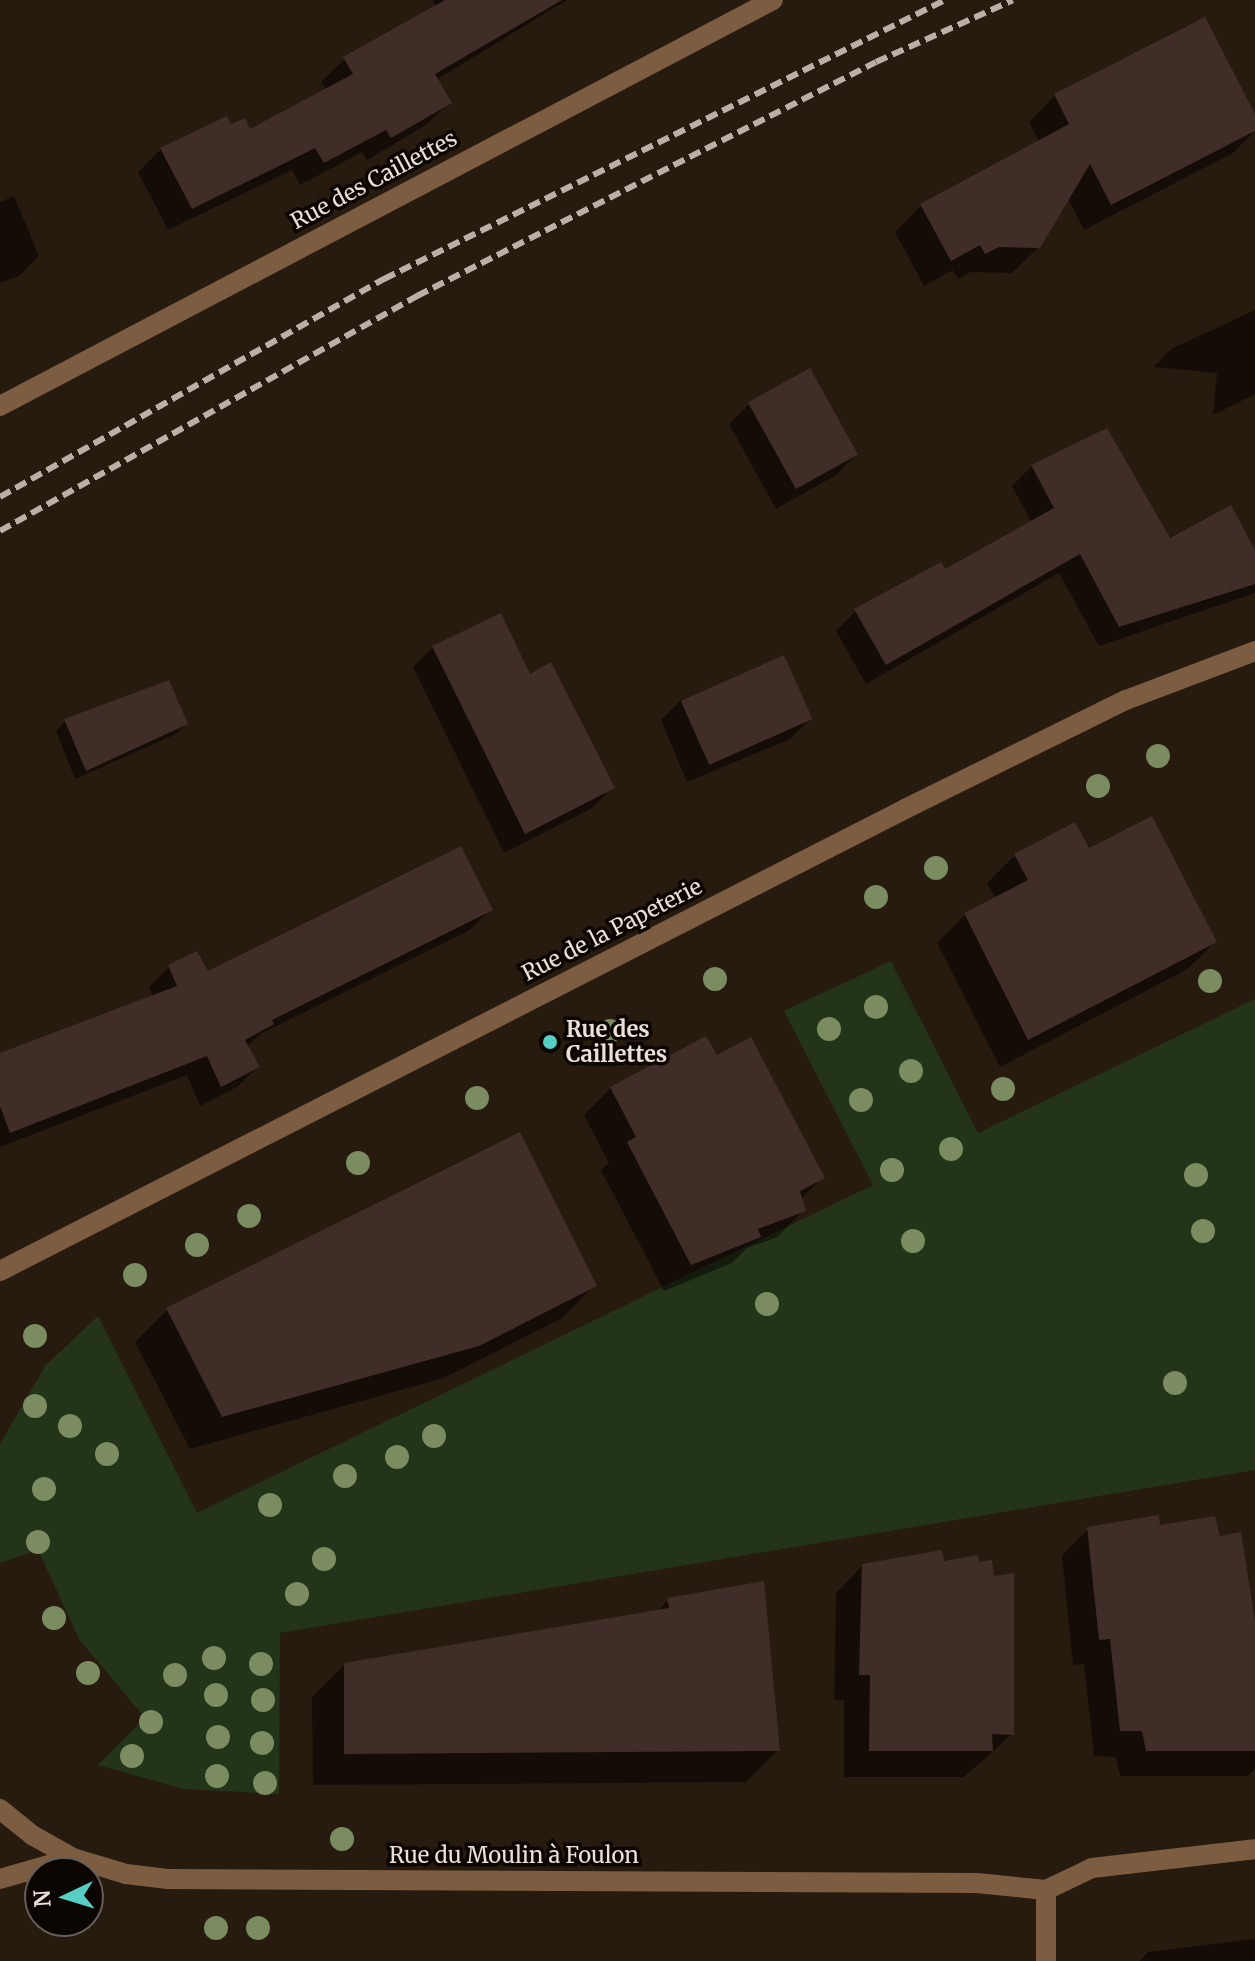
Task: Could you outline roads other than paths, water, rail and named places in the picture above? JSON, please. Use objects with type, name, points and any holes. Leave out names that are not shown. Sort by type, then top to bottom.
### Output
[{"type":"street","name":"Rue des Caillettes","points":[[0,406],[773,0]]},
{"type":"street","name":"Rue de la Papeterie","points":[[0,1271],[946,788],[1126,700],[1255,651]]},
{"type":"street","name":"Rue du Moulin à Foulon","points":[[0,1809],[32,1835],[71,1857]]},
{"type":"street","points":[[1046,1961],[1046,1890],[1092,1868],[1255,1849]]},
{"type":"street","name":"Rue du Moulin à Foulon","points":[[104,1867],[126,1874],[202,1881],[977,1883],[1046,1890]]},
{"type":"street","points":[[0,1879],[24,1872]]},
{"type":"railway","points":[[0,497],[384,279],[945,0]]},
{"type":"railway","points":[[0,531],[417,296],[876,62],[1013,0]]},
{"type":"place","name":"Rue des Caillettes","points":[[550,1042]]}]
